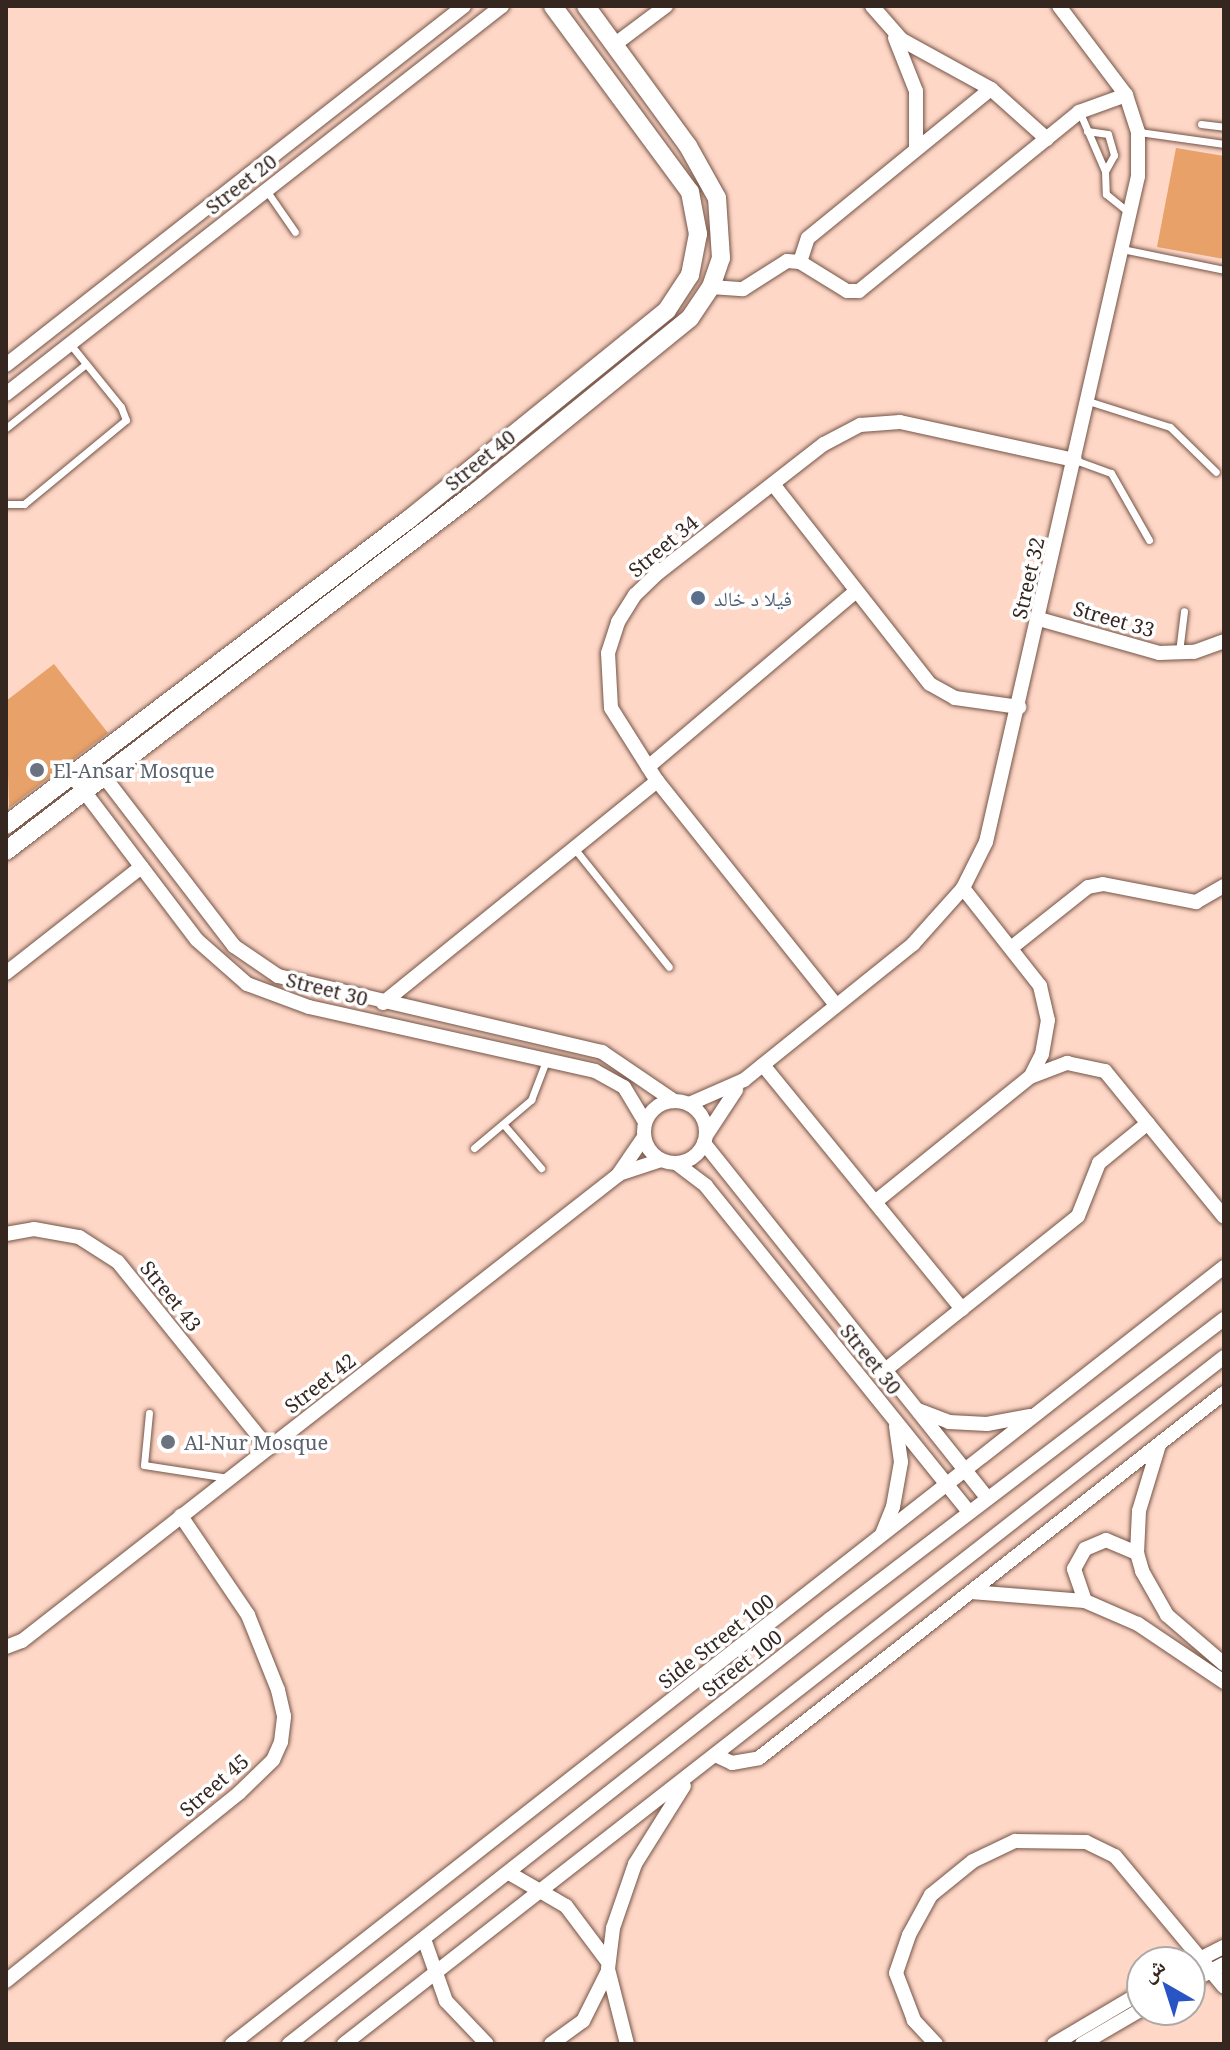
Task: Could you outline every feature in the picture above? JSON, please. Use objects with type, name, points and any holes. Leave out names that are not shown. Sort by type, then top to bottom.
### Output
[{"type":"street","name":"Street 20","points":[[6,365],[464,6]]},
{"type":"street","name":"Street 20","points":[[6,394],[502,6]]},
{"type":"street","name":"Street 40","points":[[6,825],[408,520],[667,310],[690,275],[698,234],[690,192],[553,6]]},
{"type":"street","name":"Street 40","points":[[6,851],[476,492],[690,318],[711,287],[723,228],[717,198],[688,146],[586,6]]},
{"type":"street","points":[[614,45],[666,6]]},
{"type":"street","points":[[872,6],[891,30],[916,91],[916,149]]},
{"type":"street","name":"Street 32","points":[[689,1104],[744,1080],[913,944],[963,888],[986,842],[1138,176],[1138,132],[1126,95],[1059,6]]},
{"type":"street","points":[[891,30],[991,89],[1047,139]]},
{"type":"street","points":[[800,262],[808,238],[991,89]]},
{"type":"street","points":[[711,287],[743,289],[775,267],[800,262],[847,291],[859,291],[1079,112],[1126,95]]},
{"type":"street","name":"Street 34","points":[[836,1005],[657,781],[611,708],[608,653],[618,622],[658,573],[841,432],[880,421],[1075,460]]},
{"type":"street","points":[[773,484],[856,591],[942,693],[1019,707]]},
{"type":"street","points":[[648,767],[856,591]]},
{"type":"street","name":"Street 33","points":[[1039,619],[1159,653],[1179,654],[1224,641]]},
{"type":"street","name":"Street 30","points":[[90,759],[217,926],[255,963],[315,989],[602,1052],[674,1101]]},
{"type":"street","name":"Street 30","points":[[71,774],[220,964],[277,998],[547,1059],[610,1078],[635,1099],[644,1130]]},
{"type":"street","points":[[383,1003],[657,781]]},
{"type":"street","points":[[109,824],[115,812],[128,809]]},
{"type":"street","points":[[6,973],[141,867]]},
{"type":"street","points":[[1011,948],[1088,887],[1103,884],[1196,902],[1224,886]]},
{"type":"street","points":[[963,888],[1011,948],[1046,1002],[1045,1042],[1030,1077]]},
{"type":"street","points":[[875,1202],[1030,1077],[1053,1064],[1095,1066],[1148,1123],[1224,1217]]},
{"type":"street","points":[[763,1065],[962,1309]]},
{"type":"street","name":"Street 32","points":[[706,1139],[744,1080]]},
{"type":"street","points":[[674,1101],[689,1104],[703,1119],[706,1139],[689,1160],[669,1162],[644,1130],[656,1107],[674,1101]]},
{"type":"street","points":[[884,1371],[1078,1216],[1099,1163],[1148,1123]]},
{"type":"street","name":"Street 42","points":[[6,1647],[22,1641],[618,1175],[644,1130]]},
{"type":"street","name":"Street 30","points":[[706,1139],[884,1371],[987,1498]]},
{"type":"street","name":"Street 30","points":[[669,1162],[706,1186],[969,1512]]},
{"type":"street","name":"Street 42","points":[[618,1175],[669,1162]]},
{"type":"street","name":"Street 43","points":[[6,1234],[34,1229],[79,1237],[118,1262],[268,1448]]},
{"type":"street","name":"Side Street 100","points":[[232,2044],[1224,1267]]},
{"type":"street","name":"Street 100","points":[[289,2044],[987,1498],[1224,1319]]},
{"type":"street","points":[[344,2044],[1224,1357]]},
{"type":"street","points":[[715,1755],[732,1763],[759,1758],[1224,1393]]},
{"type":"street","points":[[913,1406],[936,1419],[987,1424],[1041,1411]]},
{"type":"street","points":[[879,1539],[893,1507],[901,1462],[891,1415]]},
{"type":"street","points":[[1159,1445],[1141,1500],[1137,1553],[1148,1587],[1167,1615],[1224,1664]]},
{"type":"street","name":"Street 45","points":[[6,1981],[239,1793],[273,1760],[281,1742],[284,1716],[278,1690],[248,1615],[181,1516]]},
{"type":"street","points":[[1085,1601],[1074,1581],[1085,1549],[1106,1540],[1137,1553]]},
{"type":"street","points":[[971,1592],[1085,1601],[1138,1624],[1224,1682]]},
{"type":"street","points":[[551,2044],[595,2005],[608,1966],[620,1896],[653,1833],[693,1772]]},
{"type":"street","points":[[936,2044],[914,2020],[896,1973],[909,1935],[931,1895],[973,1861],[1015,1841],[1086,1842],[1115,1856],[1183,1946]]},
{"type":"street","points":[[509,1873],[544,1890],[576,1916],[608,1966],[627,2044]]},
{"type":"street","points":[[424,1939],[433,1975],[455,2012],[487,2044]]},
{"type":"street","points":[[1206,1956],[1224,1947]]},
{"type":"street","points":[[1218,1968],[1224,1987]]},
{"type":"street","points":[[1054,2044],[1126,2001]]},
{"type":"street","points":[[1082,2044],[1126,2018]]},
{"type":"lane","points":[[1079,112],[1105,171],[1106,194],[1130,213]]},
{"type":"lane","points":[[1201,124],[1224,127]]},
{"type":"lane","points":[[1087,131],[1108,134],[1114,155],[1105,171]]},
{"type":"lane","points":[[1138,132],[1224,144]]},
{"type":"lane","points":[[266,190],[295,232]]},
{"type":"lane","points":[[1122,249],[1224,270]]},
{"type":"lane","points":[[6,504],[24,504],[123,427],[125,413],[70,344]]},
{"type":"lane","points":[[6,428],[86,364]]},
{"type":"lane","points":[[1088,401],[1170,427],[1216,472]]},
{"type":"lane","points":[[1075,460],[1111,473],[1149,540]]},
{"type":"lane","points":[[1179,654],[1184,611]]},
{"type":"lane","points":[[574,848],[669,967]]},
{"type":"lane","points":[[474,1148],[531,1100],[547,1059]]},
{"type":"lane","points":[[504,1125],[541,1168]]},
{"type":"lane","points":[[149,1413],[144,1465],[230,1478]]},
{"type":"building","points":[[1176,148],[1224,156],[1224,259],[1157,247]]},
{"type":"building","name":"El-Ansar Mosque","points":[[54,664],[108,733],[9,808],[6,701]]},
{"type":"place","name":"فيلا د خالد","points":[[698,598]]},
{"type":"place","name":"El-Ansar Mosque","points":[[37,770]]},
{"type":"place","name":"Al-Nur Mosque","points":[[168,1442]]}]
